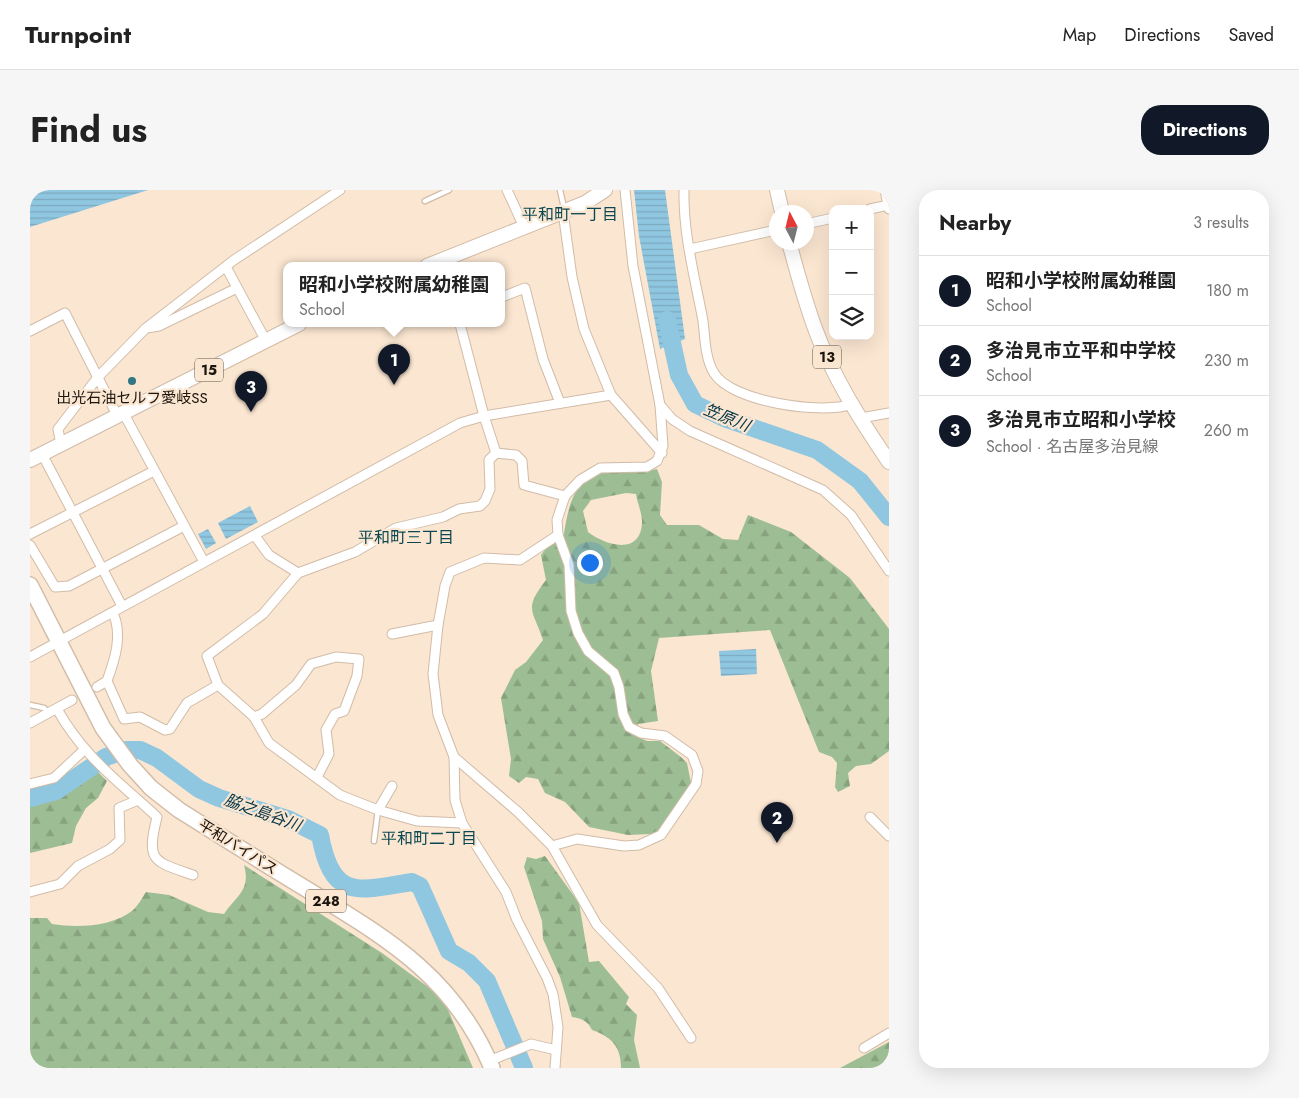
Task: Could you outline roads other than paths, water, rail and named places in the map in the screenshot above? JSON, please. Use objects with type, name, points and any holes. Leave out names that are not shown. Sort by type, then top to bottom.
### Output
[{"type":"highway","name":"平和バイパス","points":[[30,585],[103,728],[114,746],[152,788],[179,810],[399,948],[435,981],[454,1002],[473,1028],[490,1064]]},
{"type":"main road","points":[[446,262],[524,227],[586,203],[605,190]]},
{"type":"main road","points":[[777,190],[780,205]]},
{"type":"main road","name":"13","points":[[791,250],[816,332],[829,362],[860,418],[889,462]]},
{"type":"main road","name":"15","points":[[36,457],[293,327]]},
{"type":"street","points":[[61,445],[58,428],[98,377],[146,328],[226,267],[340,190]]},
{"type":"street","points":[[507,190],[524,227]]},
{"type":"street","points":[[552,846],[576,839],[624,846],[639,845],[661,835],[696,784],[698,771],[692,755],[665,736],[641,733],[629,727],[622,714],[619,687],[614,673],[588,651],[578,633],[571,611],[569,565],[558,535],[557,520],[565,496],[580,480],[600,468],[647,466],[656,461],[662,453],[660,406],[633,266],[625,190]]},
{"type":"street","points":[[684,190],[684,212],[710,362],[718,379],[739,392],[782,406],[842,407],[852,404]]},
{"type":"street","points":[[874,208],[889,206],[885,190]]},
{"type":"street","points":[[564,212],[572,277],[584,329],[611,395],[662,453]]},
{"type":"street","points":[[814,222],[829,219]]},
{"type":"street","points":[[690,249],[769,232]]},
{"type":"street","points":[[226,267],[266,341]]},
{"type":"street","points":[[146,328],[159,326],[237,288]]},
{"type":"street","points":[[505,297],[525,288],[543,360],[560,402]]},
{"type":"street","points":[[30,331],[65,313],[98,377],[154,471],[204,562]]},
{"type":"street","points":[[461,327],[484,416],[496,453]]},
{"type":"street","points":[[30,657],[460,424],[484,416],[611,395]]},
{"type":"street","points":[[660,406],[672,418],[690,431],[823,490],[851,514],[889,571]]},
{"type":"street","points":[[860,418],[889,413]]},
{"type":"street","points":[[496,453],[516,456],[522,461],[524,484],[565,496]]},
{"type":"street","points":[[462,823],[417,821],[378,810],[340,794],[270,743],[254,717],[218,685],[207,656],[263,614],[298,573],[355,552],[396,528],[442,517],[459,509],[480,506],[485,501],[490,489],[489,460],[496,453]]},
{"type":"street","points":[[36,457],[72,512],[122,606]]},
{"type":"street","points":[[30,534],[154,471]]},
{"type":"street","points":[[30,545],[56,587],[69,586],[184,526]]},
{"type":"street","points":[[555,1068],[558,1027],[553,994],[547,978],[517,920],[506,892],[462,823],[455,800],[454,757],[438,715],[433,674],[438,625],[445,586],[450,572],[484,558],[520,560],[558,535]]},
{"type":"street","points":[[255,536],[269,555],[298,573]]},
{"type":"street","points":[[113,613],[119,624],[117,648],[107,682],[124,719],[140,717],[165,730],[170,729],[187,703],[218,685]]},
{"type":"street","points":[[392,634],[438,625]]},
{"type":"street","points":[[254,717],[262,714],[296,685],[311,664],[336,657],[359,659],[357,676],[344,711],[335,714],[326,730],[329,754],[317,777]]},
{"type":"street","points":[[97,686],[107,682]]},
{"type":"street","points":[[30,723],[72,700]]},
{"type":"street","points":[[53,711],[92,757],[157,817],[152,837],[152,854],[160,864],[193,875]]},
{"type":"street","points":[[30,784],[54,778],[85,749]]},
{"type":"street","points":[[454,757],[518,812],[552,846],[597,925],[658,988],[691,1038]]},
{"type":"street","points":[[378,810],[392,786]]},
{"type":"street","points":[[30,892],[60,884],[78,866],[110,849],[120,840],[119,808],[138,800]]},
{"type":"street","points":[[870,817],[889,836]]},
{"type":"street","points":[[864,1048],[889,1033]]},
{"type":"street","points":[[490,1064],[532,1044],[556,1050]]},
{"type":"lane","points":[[424,200],[449,190]]},
{"type":"lane","points":[[560,190],[564,212]]},
{"type":"lane","points":[[30,705],[53,711]]},
{"type":"lane","points":[[374,841],[378,810]]},
{"type":"water","points":[[30,190],[148,190],[30,227]]},
{"type":"water","points":[[634,190],[665,190],[685,339],[660,349],[639,236]]},
{"type":"water","points":[[250,506],[258,522],[226,539],[218,523]]},
{"type":"water","points":[[208,529],[216,543],[206,549],[198,534]]},
{"type":"water","points":[[756,649],[757,674],[721,676],[719,651]]},
{"type":"waterway","name":"笠原川","points":[[667,320],[679,375],[695,404],[724,418],[817,450],[860,481],[889,517]]},
{"type":"waterway","name":"脇之島谷川","points":[[30,798],[56,791],[106,757],[126,750],[140,750],[157,758],[199,789],[219,798],[288,819],[320,835],[325,856],[332,871],[340,881],[350,887],[377,888],[412,882],[420,886],[449,951],[469,963],[487,981],[524,1068]]},
{"type":"place","name":"出光石油セルフ愛岐SS","points":[[132,381]]},
{"type":"place","name":"昭和小学校附属幼稚園","points":[[394,385]]},
{"type":"place","name":"多治見市立昭和小学校","points":[[251,412]]},
{"type":"place","name":"多治見市立平和中学校","points":[[777,843]]},
{"type":"district","name":"平和町一丁目","points":[[570,214]]},
{"type":"district","name":"平和町三丁目","points":[[406,537]]},
{"type":"district","name":"平和町二丁目","points":[[429,838]]}]
